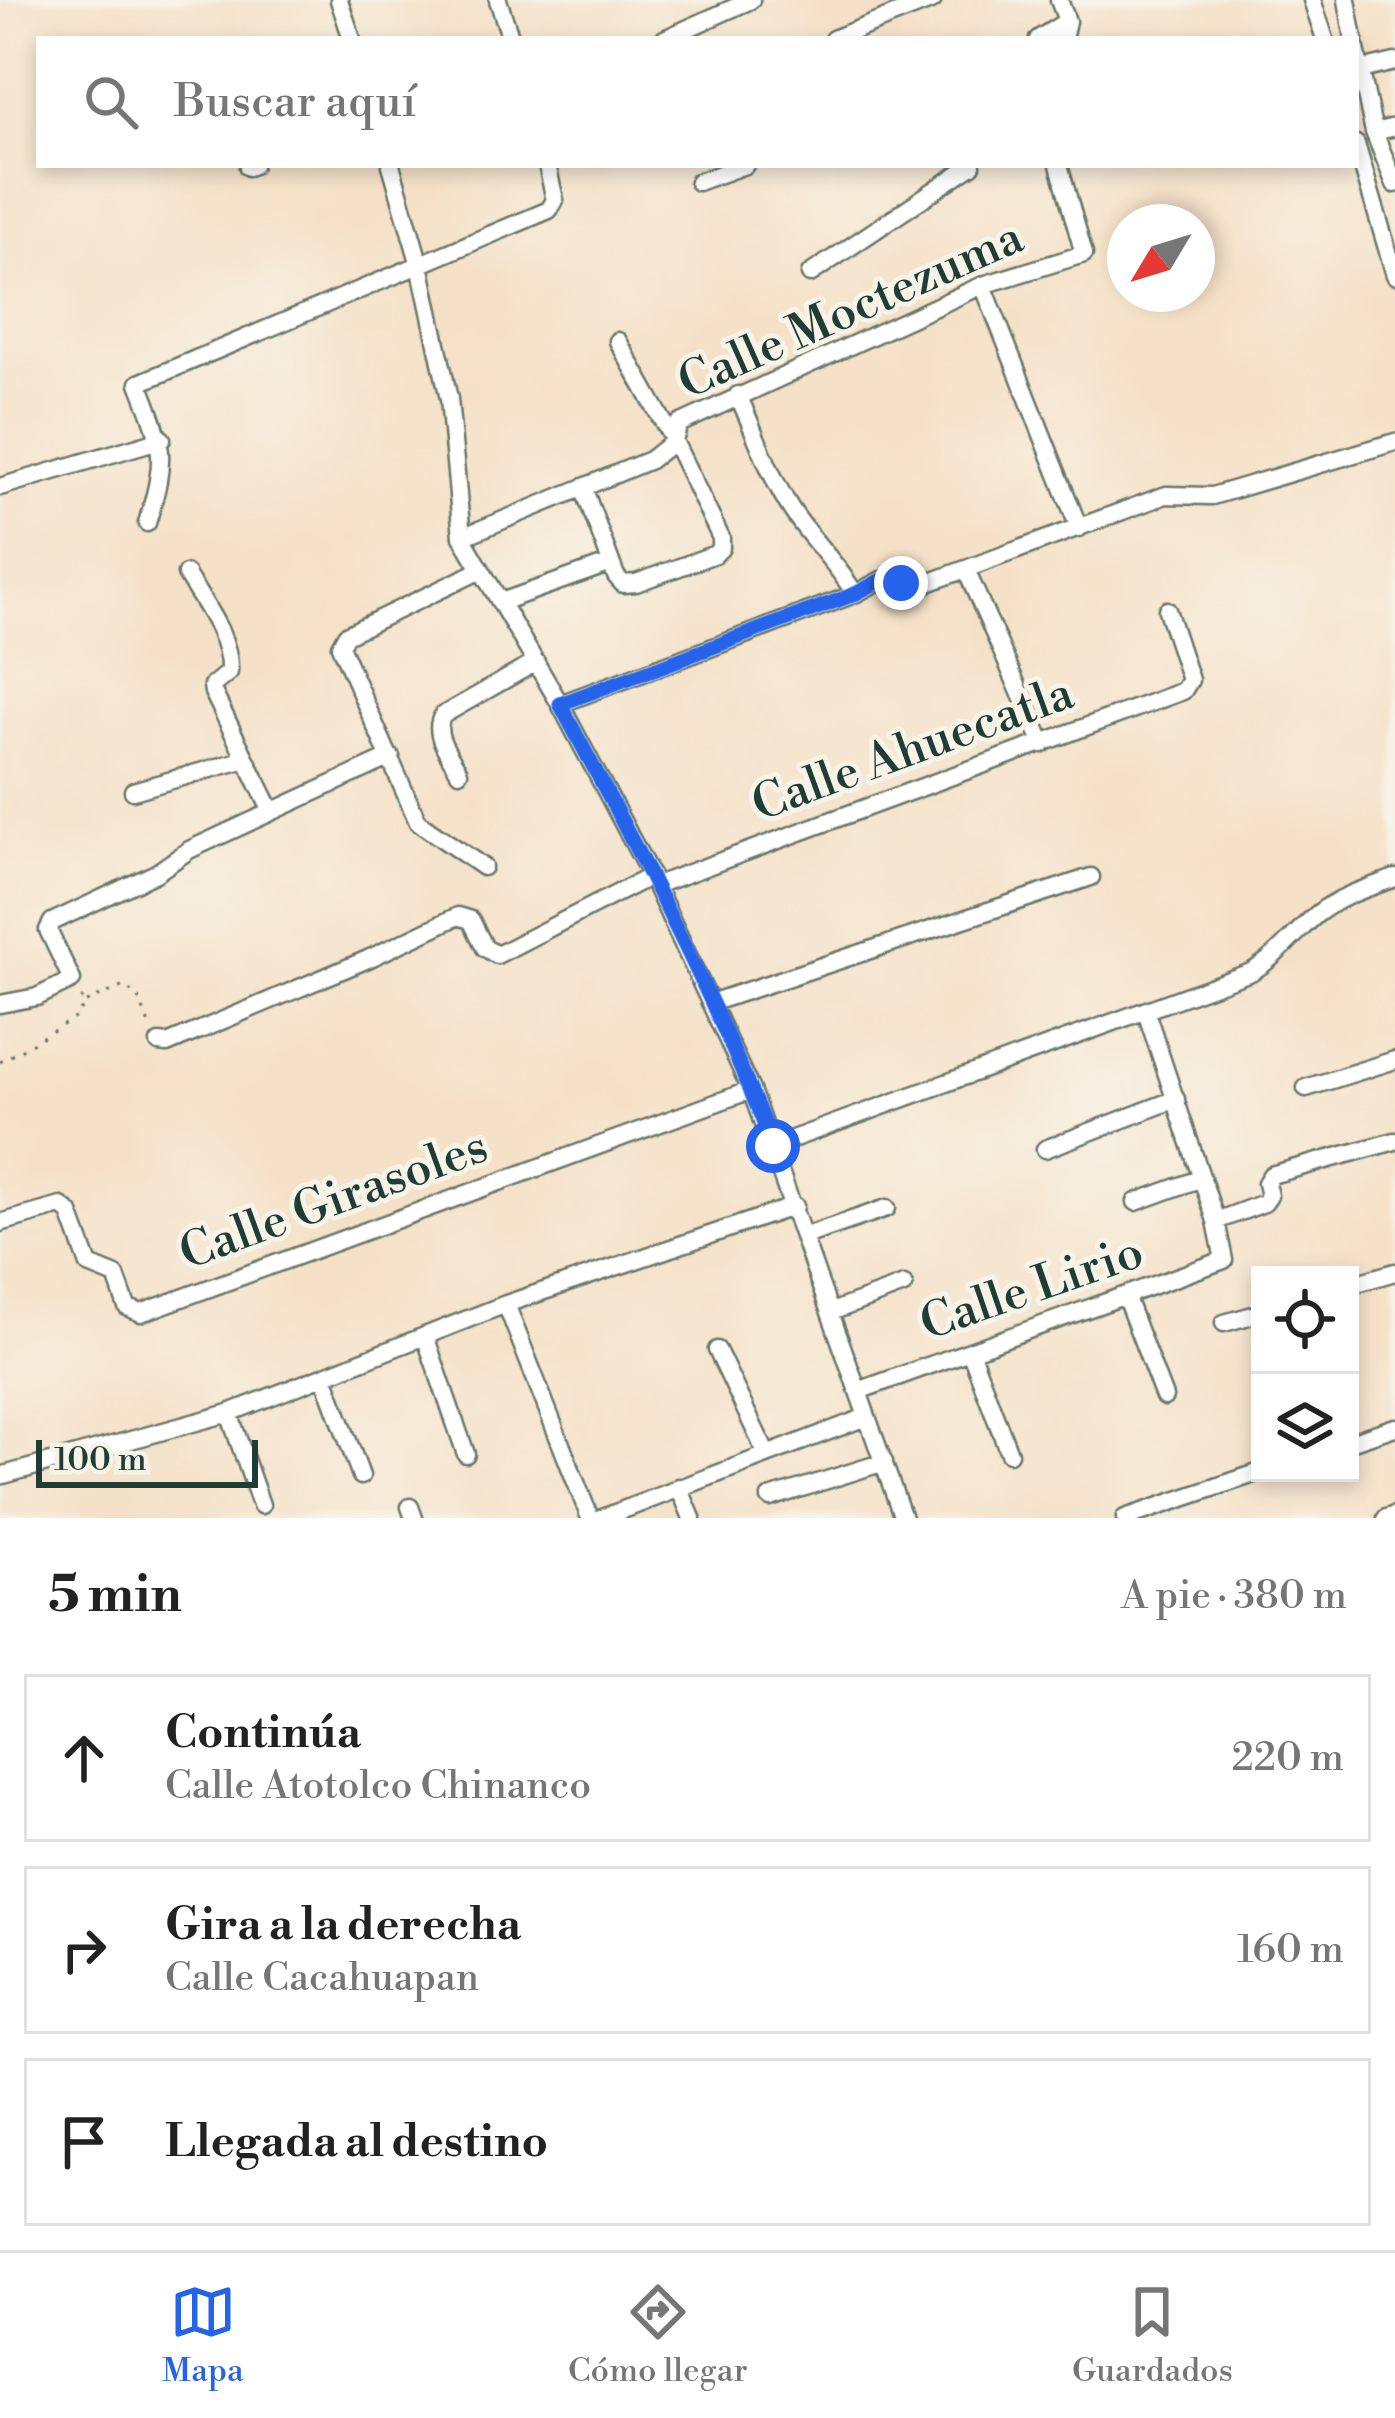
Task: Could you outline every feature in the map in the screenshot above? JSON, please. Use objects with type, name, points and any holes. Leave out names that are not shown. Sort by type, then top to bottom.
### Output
[{"type":"street","points":[[339,0],[351,36]]},
{"type":"street","points":[[498,0],[510,36]]},
{"type":"street","points":[[671,36],[752,0]]},
{"type":"street","points":[[841,36],[933,0]]},
{"type":"street","points":[[1059,0],[1065,30]]},
{"type":"street","points":[[1312,0],[1324,36],[1353,33],[1350,0]]},
{"type":"street","points":[[1359,62],[1374,132],[1395,184]]},
{"type":"street","points":[[1361,70],[1395,62]]},
{"type":"street","points":[[1374,132],[1395,127]]},
{"type":"street","points":[[1359,154],[1395,274]]},
{"type":"street","points":[[392,168],[420,265],[449,399],[462,537],[560,704],[654,880],[751,1090],[903,1518]]},
{"type":"street","points":[[147,523],[159,482],[161,440],[139,383],[549,209],[555,200],[548,168]]},
{"type":"street","points":[[698,182],[737,168]]},
{"type":"street","points":[[810,274],[968,168]]},
{"type":"street","name":"Calle Moctezuma","points":[[462,537],[650,460],[674,441],[679,424],[738,395],[983,285],[1084,254],[1060,168]]},
{"type":"street","points":[[983,285],[1079,528]]},
{"type":"street","points":[[583,487],[623,584],[636,584],[721,548],[722,538],[674,441],[618,341]]},
{"type":"street","points":[[738,395],[788,505],[838,565],[855,594]]},
{"type":"street","points":[[0,487],[161,440]]},
{"type":"street","points":[[560,704],[855,594],[881,580],[917,587],[1166,495],[1212,496],[1395,442]]},
{"type":"street","points":[[502,602],[611,563]]},
{"type":"street","points":[[481,570],[346,635],[340,646],[418,822],[482,866]]},
{"type":"street","points":[[966,570],[1043,744]]},
{"type":"street","points":[[186,574],[226,645],[230,672],[212,686],[271,810]]},
{"type":"street","name":"Calle Ahuecatla","points":[[159,1043],[167,1044],[368,959],[458,916],[471,920],[484,948],[497,955],[654,880],[1184,691],[1190,680],[1167,610]]},
{"type":"street","points":[[459,772],[438,733],[443,715],[536,662]]},
{"type":"street","points":[[0,1004],[37,997],[72,980],[48,931],[52,922],[156,873],[189,850],[271,810],[392,757]]},
{"type":"street","points":[[134,790],[246,759]]},
{"type":"street","points":[[710,1003],[1090,877]]},
{"type":"street","points":[[773,1146],[1251,972],[1270,961],[1338,899],[1395,878]]},
{"type":"street","points":[[1146,1012],[1216,1221],[1264,1203],[1271,1175],[1395,1142]]},
{"type":"street","points":[[1306,1088],[1395,1060]]},
{"type":"street","name":"Calle Girasoles","points":[[0,1223],[61,1206],[70,1213],[89,1265],[116,1276],[127,1307],[141,1313],[751,1090]]},
{"type":"street","points":[[1045,1149],[1175,1099]]},
{"type":"street","points":[[1136,1202],[1202,1178]]},
{"type":"street","points":[[0,1476],[229,1413],[506,1304],[795,1206]]},
{"type":"street","points":[[806,1236],[887,1208]]},
{"type":"street","name":"Calle Lirio","points":[[858,1390],[1219,1264],[1226,1254],[1216,1221]]},
{"type":"street","points":[[1359,1282],[1395,1272]]},
{"type":"street","points":[[831,1312],[904,1286]]},
{"type":"street","points":[[1126,1298],[1163,1397]]},
{"type":"street","points":[[506,1304],[590,1518]]},
{"type":"street","points":[[1224,1324],[1251,1315]]},
{"type":"street","points":[[425,1336],[466,1454]]},
{"type":"street","points":[[717,1350],[766,1453]]},
{"type":"street","points":[[971,1353],[1010,1453]]},
{"type":"street","points":[[324,1376],[361,1476]]},
{"type":"street","points":[[229,1413],[261,1505]]},
{"type":"street","points":[[602,1518],[624,1514],[680,1487],[866,1417]]},
{"type":"street","points":[[1359,1439],[1395,1426]]},
{"type":"street","points":[[770,1498],[884,1462]]},
{"type":"street","points":[[1125,1518],[1251,1475]]},
{"type":"street","points":[[680,1487],[692,1518]]},
{"type":"street","points":[[1386,1518],[1395,1515]]},
{"type":"path","points":[[72,980],[84,1003]]},
{"type":"path","points":[[0,1062],[78,1016],[84,1003],[124,986],[133,990],[159,1043]]},
{"type":"route","points":[[773,1146],[651,875],[560,704],[855,594],[881,580],[901,583]]}]
